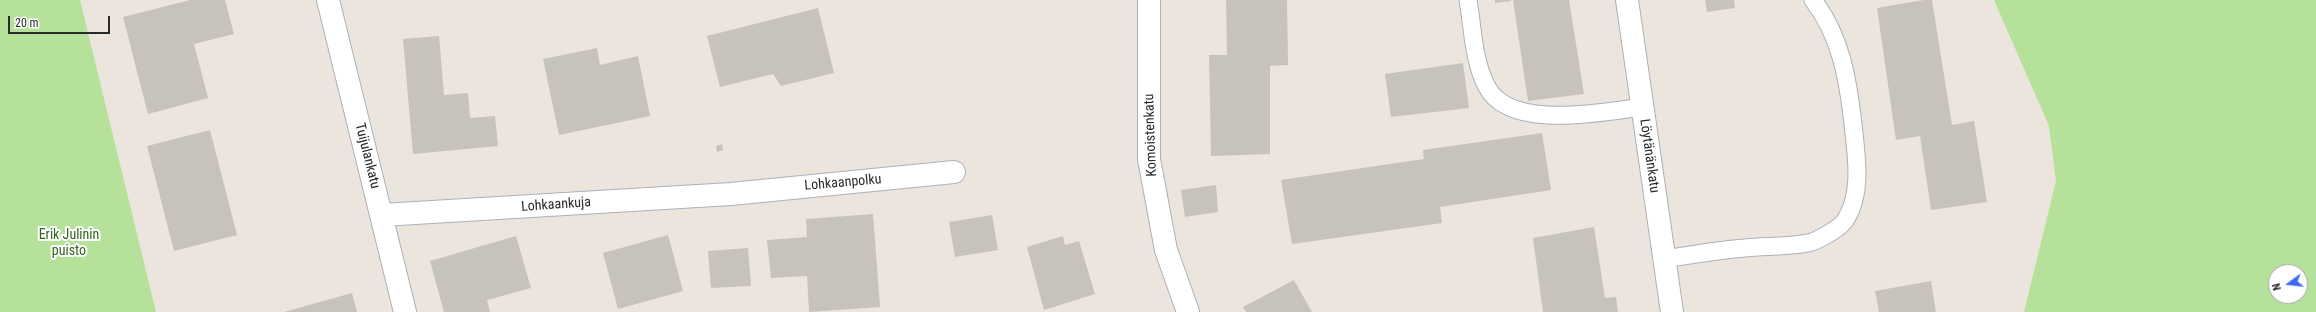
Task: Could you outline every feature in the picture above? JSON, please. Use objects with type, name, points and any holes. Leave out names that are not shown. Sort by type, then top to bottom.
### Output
[{"type":"street","name":"Tuijulankatu","points":[[328,0],[405,312]]},
{"type":"street","name":"Komoistenkatu","points":[[1149,0],[1150,159],[1166,250],[1188,312]]},
{"type":"street","name":"Löytänänkatu","points":[[1627,0],[1672,312]]},
{"type":"street","name":"Lohkaanpolku","points":[[731,194],[954,172]]},
{"type":"street","name":"Lohkaankuja","points":[[382,216],[731,194]]},
{"type":"lane","points":[[1468,0],[1478,61],[1487,87],[1495,98],[1511,108],[1552,116],[1642,107]]},
{"type":"lane","points":[[1664,259],[1730,249],[1809,243],[1828,234],[1846,221],[1852,206],[1857,168],[1848,80],[1836,39],[1823,13],[1813,0]]},
{"type":"green space","name":"Erik Julinin puisto","points":[[0,0],[80,0],[156,312],[0,312]]},
{"type":"green space","points":[[1994,0],[2316,0],[2316,312],[2024,312],[2056,181],[2049,126]]},
{"type":"building","points":[[190,0],[225,0],[234,34],[194,44],[208,98],[148,114],[123,17]]},
{"type":"building","points":[[1226,0],[1287,0],[1288,65],[1270,66],[1270,154],[1211,156],[1209,55],[1227,55]]},
{"type":"building","points":[[1495,0],[1511,0],[1511,1],[1495,3]]},
{"type":"building","points":[[1513,0],[1569,0],[1584,94],[1528,101]]},
{"type":"building","points":[[1705,0],[1734,0],[1735,8],[1707,12]]},
{"type":"building","points":[[1932,0],[1952,125],[1974,121],[1987,202],[1931,210],[1920,136],[1896,140],[1877,8]]},
{"type":"building","points":[[818,8],[834,73],[781,86],[773,74],[720,87],[707,36]]},
{"type":"building","points":[[439,36],[444,95],[468,93],[470,118],[495,116],[498,146],[413,154],[403,39]]},
{"type":"building","points":[[597,48],[600,65],[638,56],[650,116],[559,135],[543,59]]},
{"type":"building","points":[[1463,63],[1469,108],[1391,117],[1385,74]]},
{"type":"building","points":[[210,130],[237,235],[174,251],[147,146]]},
{"type":"building","points":[[1542,133],[1551,190],[1440,207],[1442,223],[1292,244],[1281,180],[1424,159],[1423,150]]},
{"type":"building","points":[[722,144],[723,150],[717,152],[716,146]]},
{"type":"building","points":[[1216,185],[1218,212],[1185,217],[1181,190]]},
{"type":"building","points":[[873,214],[880,307],[809,312],[807,276],[771,278],[767,240],[807,237],[806,219]]},
{"type":"building","points":[[992,215],[998,250],[955,257],[949,222]]},
{"type":"building","points":[[1594,227],[1605,298],[1616,297],[1618,312],[1543,312],[1533,238]]},
{"type":"building","points":[[668,235],[683,291],[618,309],[603,253]]},
{"type":"building","points":[[516,236],[531,288],[487,300],[490,312],[444,312],[430,261]]},
{"type":"building","points":[[1063,236],[1065,245],[1079,241],[1095,294],[1044,310],[1027,247]]},
{"type":"building","points":[[748,248],[751,286],[711,288],[708,251]]},
{"type":"building","points":[[1294,280],[1312,312],[1246,312],[1243,307]]},
{"type":"building","points":[[1931,281],[1936,312],[1879,312],[1875,291]]},
{"type":"building","points":[[352,293],[357,312],[284,312]]}]
